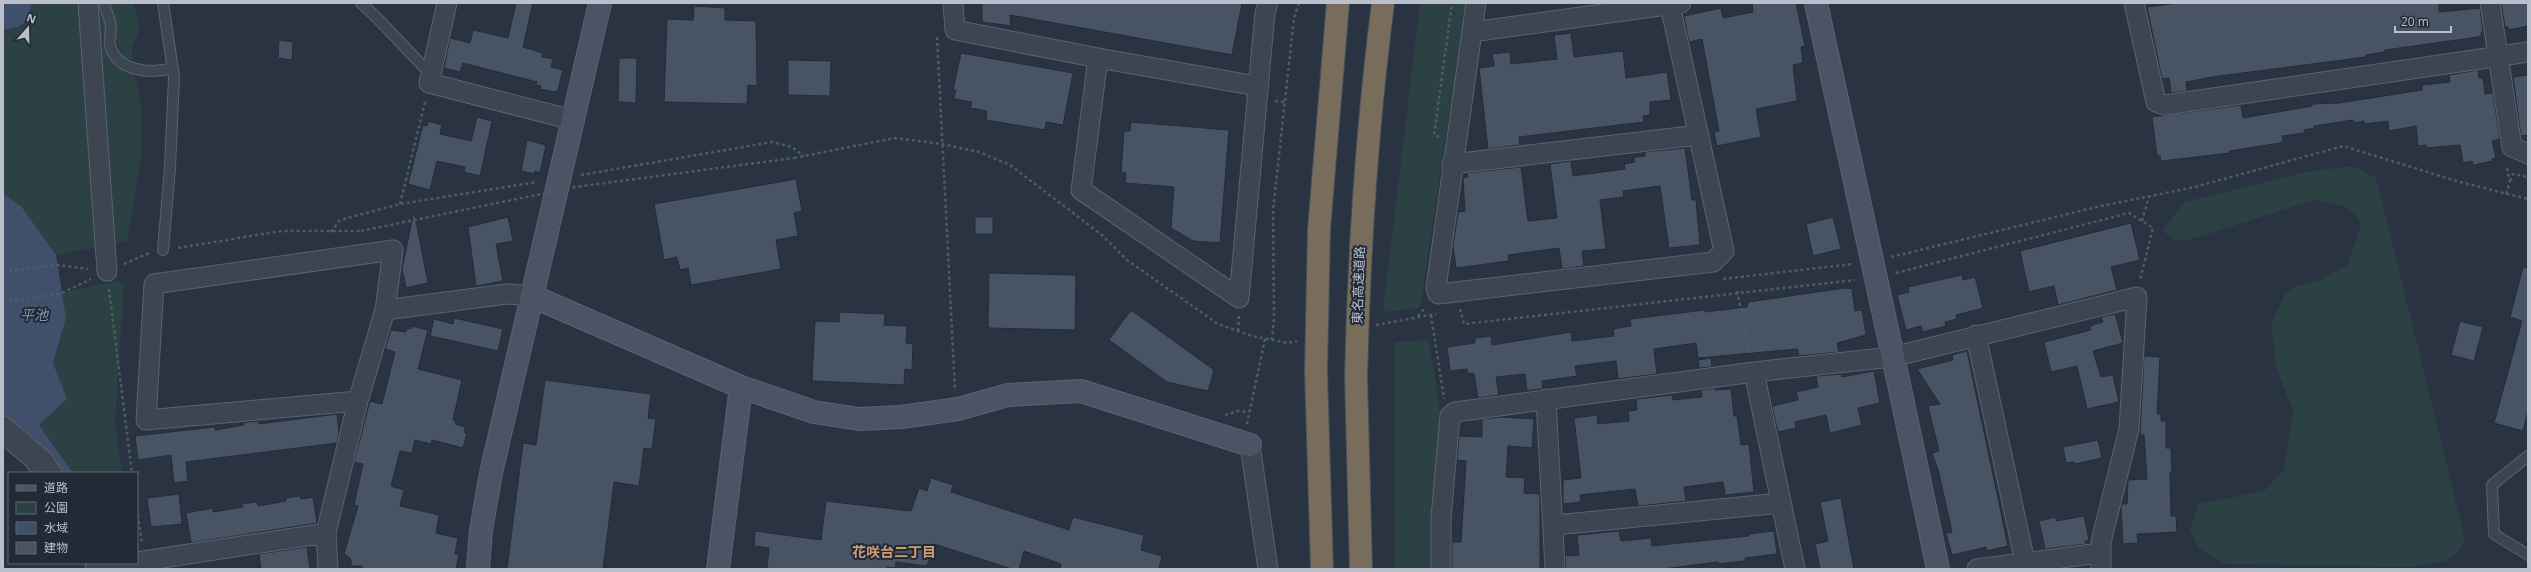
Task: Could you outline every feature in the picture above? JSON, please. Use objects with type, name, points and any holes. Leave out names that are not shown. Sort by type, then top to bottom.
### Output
[{"type":"highway","points":[[1322,569],[1316,372],[1319,229],[1338,3]]},
{"type":"highway","name":"東名高速道路","points":[[1361,569],[1356,376],[1358,260],[1372,95],[1383,3]]},
{"type":"street","points":[[88,3],[107,271]]},
{"type":"street","points":[[447,3],[430,78],[573,120]]},
{"type":"street","points":[[478,569],[481,530],[491,474],[600,3]]},
{"type":"street","points":[[954,3],[955,30],[1098,58],[1257,86]]},
{"type":"street","points":[[1098,58],[1080,190],[1239,298],[1257,86],[1265,13],[1268,3]]},
{"type":"street","points":[[1472,32],[1675,4],[1699,135],[1724,251],[1713,262],[1438,294],[1436,288],[1476,3]]},
{"type":"street","points":[[1816,3],[1877,277],[1892,356],[1938,569]]},
{"type":"street","points":[[2134,3],[2156,102],[2165,105],[2528,52]]},
{"type":"street","points":[[2490,3],[2512,147],[2528,154]]},
{"type":"street","points":[[1454,155],[1699,135]]},
{"type":"street","points":[[328,569],[326,533],[358,401],[385,310],[394,250],[154,284],[146,420],[358,401]]},
{"type":"street","points":[[385,310],[507,294],[532,296],[741,387],[814,412],[859,419],[901,417],[958,409],[1008,395],[1081,391],[1248,436],[1268,569]]},
{"type":"street","points":[[1441,569],[1441,518],[1450,416],[1455,412],[1754,372],[1892,356],[2137,297],[2129,429],[2101,542],[2101,561],[2025,562],[1977,569]]},
{"type":"street","points":[[1976,335],[2025,562]]},
{"type":"street","points":[[1754,372],[1780,503],[1795,569]]},
{"type":"street","points":[[718,569],[741,387]]},
{"type":"street","points":[[1546,399],[1555,525],[1555,569]]},
{"type":"street","points":[[3,426],[42,460],[51,472]]},
{"type":"street","points":[[1555,525],[1780,503]]},
{"type":"street","points":[[138,562],[326,533]]},
{"type":"street","points":[[95,569],[125,564]]},
{"type":"lane","points":[[104,3],[111,27],[110,46],[121,62],[135,69],[156,73],[173,68]]},
{"type":"lane","points":[[163,3],[173,68],[170,168],[163,250]]},
{"type":"lane","points":[[361,3],[388,27],[430,78]]},
{"type":"lane","points":[[3,440],[31,463],[37,472]]},
{"type":"lane","points":[[2528,456],[2492,485],[2494,534],[2528,555]]},
{"type":"path","points":[[1272,340],[1274,318],[1273,210],[1294,18],[1298,3]]},
{"type":"path","points":[[1452,3],[1434,135],[1454,155]]},
{"type":"path","points":[[937,34],[954,387],[958,409]]},
{"type":"path","points":[[400,204],[430,78]]},
{"type":"path","points":[[281,231],[360,231],[575,187],[794,158],[895,138],[942,144],[979,152],[1010,165],[1074,213],[1134,264],[1218,324],[1252,336]]},
{"type":"path","points":[[1891,257],[2216,181],[2343,146],[2506,194],[2528,199]]},
{"type":"path","points":[[2507,171],[2510,181]]},
{"type":"path","points":[[2506,194],[2513,174],[2528,177]]},
{"type":"path","points":[[2142,221],[2149,196]]},
{"type":"path","points":[[1460,309],[1464,324],[1737,291],[1877,277],[2129,213],[2153,228],[2142,266],[2137,297]]},
{"type":"path","points":[[3,272],[57,265],[107,271],[132,472]]},
{"type":"path","points":[[1737,291],[1754,372]]},
{"type":"path","points":[[3,302],[62,293]]},
{"type":"path","points":[[1431,314],[1443,396],[1450,416]]},
{"type":"path","points":[[1248,436],[1265,339]]},
{"type":"green space","points":[[32,3],[100,3],[106,24],[104,42],[109,55],[118,66],[134,73],[139,95],[142,137],[138,178],[127,241],[56,255],[21,206],[3,194],[3,30],[13,28],[30,17]]},
{"type":"green space","points":[[109,3],[134,3],[140,29],[132,47],[132,62],[124,59],[121,52],[116,39]]},
{"type":"green space","points":[[1420,3],[1466,3],[1420,308],[1383,312]]},
{"type":"green space","points":[[2352,166],[2376,178],[2465,538],[2459,552],[2446,561],[2414,567],[2226,564],[2199,549],[2190,530],[2199,504],[2264,491],[2284,470],[2293,412],[2276,366],[2271,324],[2284,296],[2295,287],[2321,280],[2347,265],[2361,226],[2355,213],[2343,206],[2314,200],[2186,241],[2172,239],[2163,230],[2185,202],[2306,172]]},
{"type":"green space","points":[[117,281],[124,285],[115,423],[122,472],[72,472],[39,425],[67,399],[53,363],[66,318],[62,293]]},
{"type":"green space","points":[[1429,340],[1440,411],[1434,569],[1395,569],[1394,342]]},
{"type":"water","points":[[3,3],[32,3],[27,20],[16,27],[3,30]]},
{"type":"water","name":"平池","points":[[3,194],[21,206],[56,255],[66,318],[53,363],[67,399],[39,425],[72,472],[51,472],[3,426]]},
{"type":"building","points":[[516,3],[533,3],[523,47],[543,53],[542,57],[553,59],[551,67],[563,70],[558,90],[555,92],[540,89],[541,86],[536,85],[537,82],[463,63],[460,72],[444,68],[450,38],[470,43],[473,30],[508,38]]},
{"type":"building","points":[[982,3],[1242,3],[1232,55],[1010,15],[1011,26],[982,22]]},
{"type":"building","points":[[1752,3],[1796,3],[1805,46],[1801,47],[1803,63],[1793,65],[1797,101],[1756,109],[1761,137],[1717,146],[1714,132],[1719,131],[1702,39],[1689,42],[1684,16],[1721,8],[1723,18],[1753,12]]},
{"type":"building","points":[[2179,3],[2439,3],[2439,12],[2480,8],[2483,32],[2481,33],[2481,36],[2385,50],[2385,52],[2366,55],[2366,57],[2212,77],[2186,82],[2187,91],[2171,93],[2169,78],[2162,79],[2147,7]]},
{"type":"building","points":[[2501,3],[2528,3],[2528,26],[2508,30],[2508,27],[2505,27]]},
{"type":"building","points":[[694,6],[725,8],[725,20],[756,21],[757,86],[748,85],[747,104],[664,102],[667,19],[693,20]]},
{"type":"building","points":[[1571,33],[1574,57],[1623,51],[1626,78],[1667,72],[1671,100],[1650,102],[1650,115],[1643,116],[1644,122],[1519,137],[1520,145],[1488,149],[1479,68],[1494,66],[1492,54],[1510,52],[1511,64],[1557,59],[1554,35]]},
{"type":"building","points":[[279,40],[293,42],[292,60],[278,58]]},
{"type":"building","points":[[961,53],[1073,73],[1063,125],[1046,122],[1045,130],[986,120],[987,111],[970,108],[972,102],[954,99],[956,90],[953,90]]},
{"type":"building","points":[[619,58],[637,58],[636,103],[618,102]]},
{"type":"building","points":[[788,60],[831,61],[830,96],[788,95]]},
{"type":"building","points":[[2478,70],[2479,78],[2483,78],[2485,94],[2493,93],[2500,139],[2492,141],[2496,158],[2492,159],[2493,161],[2473,165],[2472,161],[2463,163],[2460,145],[2426,148],[2426,145],[2418,146],[2416,126],[2389,131],[2388,121],[2364,124],[2364,121],[2354,123],[2353,120],[2314,126],[2315,128],[2304,130],[2305,133],[2282,136],[2283,140],[2280,143],[2229,151],[2230,153],[2161,161],[2160,156],[2157,156],[2152,117],[2241,105],[2243,118],[2312,106],[2312,104],[2339,103],[2422,90],[2422,85],[2450,82],[2449,75]]},
{"type":"building","points":[[2528,75],[2528,135],[2521,136],[2513,77]]},
{"type":"building","points":[[477,117],[492,121],[480,176],[464,172],[465,167],[437,161],[430,190],[408,184],[423,125],[427,126],[428,121],[442,125],[440,134],[471,141]]},
{"type":"building","points":[[1131,122],[1229,130],[1220,243],[1193,241],[1171,228],[1174,187],[1125,183],[1126,173],[1121,172],[1124,131],[1130,131]]},
{"type":"building","points":[[527,140],[546,145],[540,173],[535,171],[535,174],[521,171]]},
{"type":"building","points":[[1685,148],[1692,200],[1696,200],[1700,245],[1669,248],[1660,186],[1623,191],[1624,197],[1600,200],[1606,249],[1582,251],[1584,266],[1562,269],[1559,248],[1508,255],[1509,261],[1456,268],[1453,246],[1458,212],[1465,211],[1463,178],[1468,177],[1467,173],[1521,167],[1528,221],[1557,218],[1550,164],[1571,161],[1573,176],[1625,169],[1624,164],[1635,162],[1634,157],[1645,156],[1645,152]]},
{"type":"building","points":[[796,179],[802,211],[794,213],[798,236],[776,240],[781,269],[691,285],[688,268],[680,270],[677,257],[664,260],[654,204]]},
{"type":"building","points":[[414,211],[428,283],[406,288],[402,269]]},
{"type":"building","points":[[508,217],[513,241],[496,244],[503,281],[476,286],[468,227]]},
{"type":"building","points":[[975,217],[993,217],[993,234],[975,234]]},
{"type":"building","points":[[1833,217],[1841,249],[1813,256],[1806,224]]},
{"type":"building","points":[[2131,223],[2140,260],[2111,267],[2117,290],[2058,305],[2054,286],[2029,292],[2020,251]]},
{"type":"building","points":[[2523,267],[2528,268],[2528,411],[2523,431],[2494,423],[2522,321],[2510,317]]},
{"type":"building","points":[[989,273],[1076,275],[1075,330],[988,328]]},
{"type":"building","points":[[1962,275],[1963,280],[1975,277],[1983,308],[1956,315],[1957,319],[1945,322],[1946,326],[1923,332],[1921,326],[1906,330],[1897,295],[1909,292],[1908,287]]},
{"type":"building","points":[[1845,288],[1852,289],[1855,311],[1862,310],[1866,335],[1837,343],[1839,352],[1799,356],[1797,349],[1698,358],[1696,343],[1654,349],[1657,374],[1618,379],[1616,361],[1575,366],[1577,376],[1542,381],[1543,389],[1527,391],[1525,374],[1496,377],[1499,395],[1478,398],[1474,373],[1468,374],[1467,369],[1450,371],[1447,347],[1475,343],[1475,338],[1491,336],[1492,345],[1571,332],[1572,341],[1614,336],[1613,329],[1631,326],[1630,319],[1705,310],[1705,312],[1747,307],[1748,302]]},
{"type":"building","points":[[1131,310],[1214,370],[1208,391],[1167,382],[1109,340]]},
{"type":"building","points":[[840,312],[885,314],[884,325],[907,326],[906,343],[913,344],[912,370],[905,369],[904,385],[812,381],[815,321],[839,322]]},
{"type":"building","points":[[2115,314],[2123,343],[2093,351],[2101,377],[2113,375],[2119,402],[2087,409],[2077,366],[2051,372],[2044,342],[2091,330],[2090,326],[2103,322],[2101,317]]},
{"type":"building","points":[[454,318],[503,329],[498,351],[430,336],[434,319],[453,324]]},
{"type":"building","points":[[2460,321],[2483,327],[2474,361],[2451,355]]},
{"type":"building","points":[[411,326],[428,330],[418,369],[462,380],[453,420],[456,421],[455,424],[465,427],[464,432],[467,433],[463,448],[432,440],[431,444],[415,440],[412,453],[400,451],[391,486],[404,490],[400,506],[439,515],[436,533],[458,538],[455,554],[459,555],[456,569],[362,569],[362,566],[351,566],[351,559],[344,554],[358,506],[354,505],[363,464],[354,462],[370,401],[382,404],[395,352],[385,349],[391,330],[406,332],[407,328],[411,329]]},
{"type":"building","points":[[1967,351],[2008,546],[1987,551],[1986,547],[1952,555],[1946,533],[1952,532],[1939,473],[1932,453],[1939,451],[1928,406],[1940,404],[1917,369],[1953,360],[1952,355]]},
{"type":"building","points":[[2144,356],[2160,357],[2157,414],[2161,414],[2161,421],[2166,421],[2166,448],[2171,448],[2171,516],[2176,516],[2177,532],[2137,534],[2138,543],[2123,544],[2121,508],[2122,504],[2127,504],[2128,480],[2147,479],[2144,435],[2140,435]]},
{"type":"building","points":[[1711,358],[1712,367],[1699,368],[1698,360]]},
{"type":"building","points":[[1874,371],[1880,403],[1858,408],[1862,425],[1830,433],[1826,415],[1795,422],[1796,428],[1778,432],[1772,406],[1798,400],[1796,392],[1818,387],[1816,376],[1842,374],[1842,377]]},
{"type":"building","points":[[545,380],[651,394],[648,418],[656,419],[652,449],[644,448],[639,486],[614,482],[603,569],[507,569],[523,443],[536,445]]},
{"type":"building","points":[[1715,388],[1715,390],[1731,389],[1734,416],[1737,416],[1741,445],[1749,444],[1754,492],[1725,495],[1723,482],[1684,487],[1686,501],[1638,506],[1635,489],[1580,495],[1581,502],[1563,504],[1563,480],[1581,478],[1574,418],[1597,415],[1598,424],[1629,421],[1628,411],[1637,410],[1636,399],[1672,395],[1673,400],[1702,397],[1701,390]]},
{"type":"building","points":[[337,414],[339,433],[337,443],[186,462],[188,481],[174,483],[171,455],[138,460],[135,436],[215,427],[215,430],[244,425],[244,423],[249,422],[258,421],[259,424]]},
{"type":"building","points":[[1503,417],[1534,419],[1532,448],[1508,446],[1506,477],[1525,478],[1524,493],[1540,494],[1540,569],[1452,569],[1452,542],[1461,542],[1466,461],[1457,460],[1459,436],[1482,437],[1482,419]]},
{"type":"building","points":[[2098,440],[2102,458],[2075,464],[2074,462],[2066,463],[2063,447]]},
{"type":"building","points":[[931,478],[953,485],[951,492],[1069,530],[1073,517],[1144,535],[1141,550],[1162,556],[1159,569],[1060,569],[1061,564],[1024,551],[1019,569],[1012,569],[934,544],[927,566],[896,562],[895,568],[887,567],[887,569],[767,569],[769,548],[754,546],[755,531],[821,540],[826,501],[911,511],[919,488],[927,491]]},
{"type":"building","points":[[179,494],[182,524],[151,527],[147,498]]},
{"type":"building","points":[[300,496],[301,499],[313,497],[317,523],[191,543],[186,513],[213,508],[213,512],[243,507],[242,504],[257,502],[258,506],[286,501],[286,498]]},
{"type":"building","points":[[1841,498],[1854,569],[1820,569],[1815,544],[1828,541],[1820,502]]},
{"type":"building","points":[[2084,516],[2089,540],[2085,541],[2086,544],[2045,549],[2039,521],[2056,517],[2056,521]]},
{"type":"building","points":[[1619,531],[1621,541],[1651,538],[1652,546],[1749,536],[1749,534],[1774,531],[1777,554],[1745,558],[1745,561],[1718,564],[1718,562],[1663,569],[1566,569],[1565,556],[1579,555],[1577,535]]},
{"type":"building","points":[[307,547],[310,569],[261,569],[259,554]]},
{"type":"district","name":"花咲台二丁目","points":[[894,551]]}]
